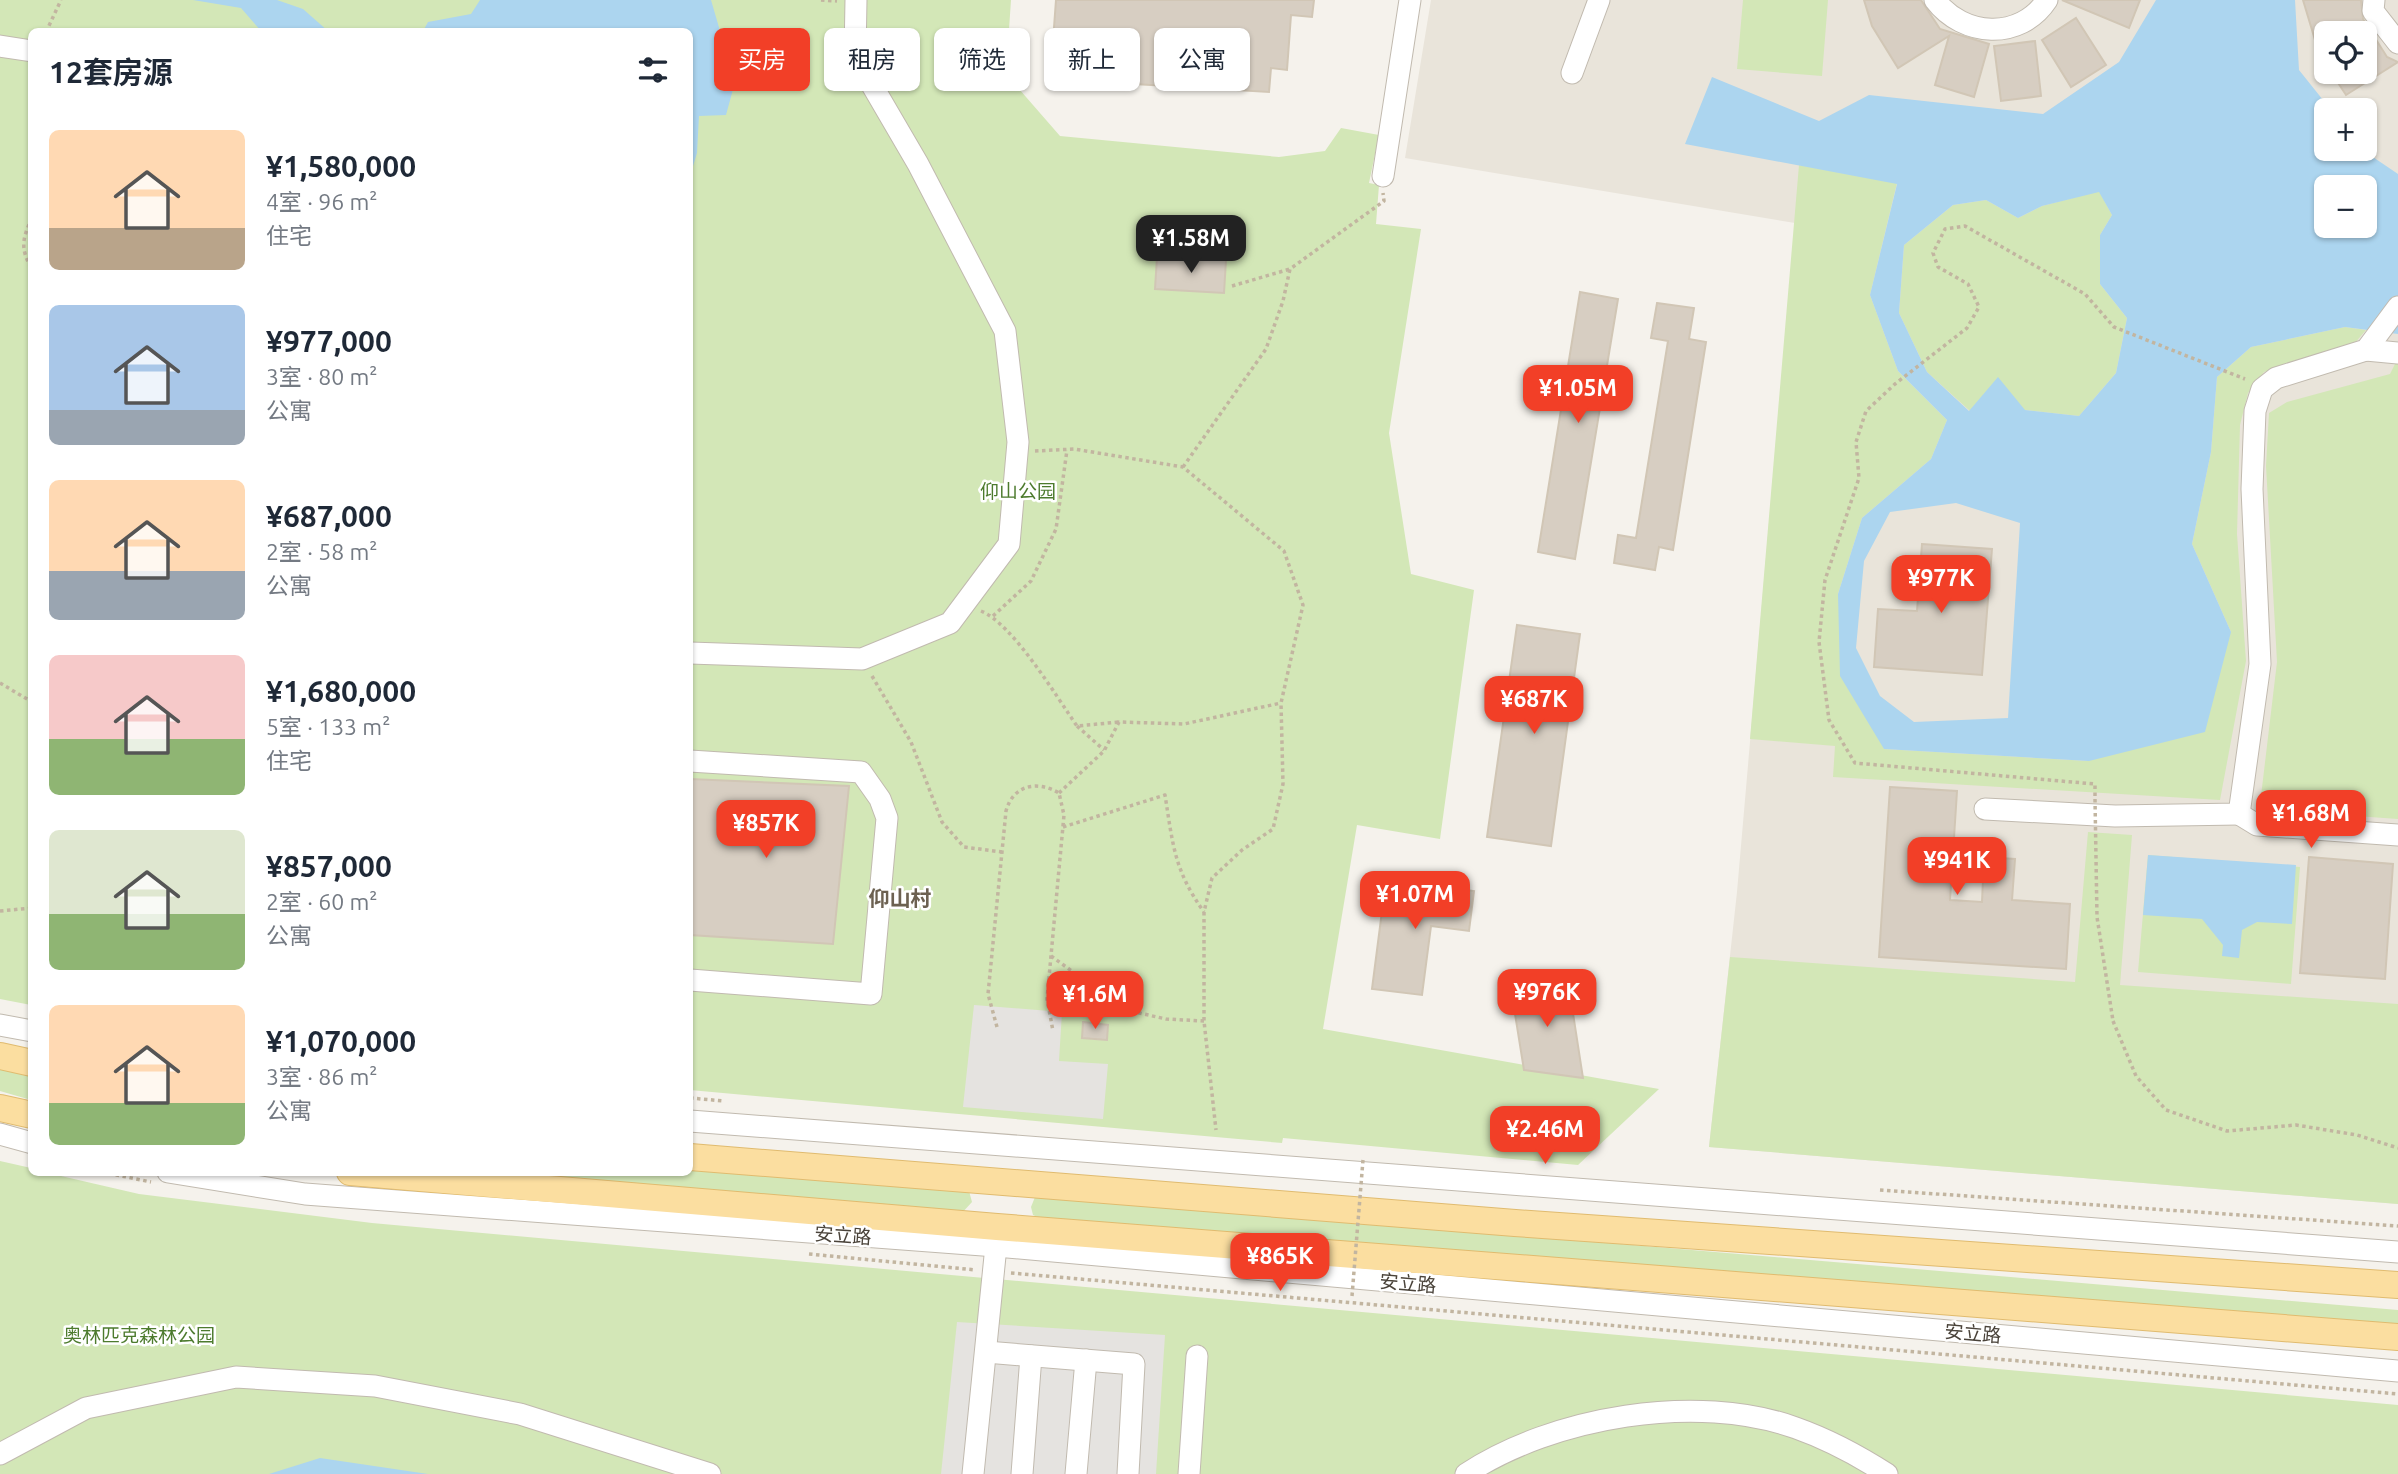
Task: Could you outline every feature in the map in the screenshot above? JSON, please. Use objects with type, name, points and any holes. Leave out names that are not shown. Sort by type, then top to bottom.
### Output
[{"type":"main road","points":[[0,1056],[28,1062]]},
{"type":"main road","points":[[0,1108],[28,1114]]},
{"type":"main road","points":[[693,1157],[1501,1222],[2398,1285]]},
{"type":"main road","name":"安立路","points":[[397,1176],[1011,1228],[2398,1337]]},
{"type":"street","points":[[693,653],[862,659],[950,623],[1009,544],[1018,452],[1006,331],[918,164],[855,56],[856,0]]},
{"type":"street","points":[[1383,176],[1410,0]]},
{"type":"street","points":[[1572,73],[1599,0]]},
{"type":"street","points":[[1935,0],[1960,23],[1980,30],[1998,30],[2016,26],[2031,18],[2047,0]]},
{"type":"street","points":[[2374,0],[2373,11],[2398,43]]},
{"type":"street","points":[[0,46],[28,50]]},
{"type":"street","points":[[2239,814],[2260,664],[2252,489],[2255,411],[2262,389],[2276,378],[2371,344],[2398,307]]},
{"type":"street","points":[[2371,344],[2398,353]]},
{"type":"street","points":[[693,761],[861,772],[880,799],[887,818],[871,994],[693,980]]},
{"type":"street","points":[[1985,809],[2115,816],[2239,814],[2257,825],[2398,835]]},
{"type":"street","points":[[0,1025],[28,1030]]},
{"type":"street","points":[[693,1121],[1004,1137],[2398,1252]]},
{"type":"street","points":[[0,1134],[28,1142]]},
{"type":"street","name":"安立路","points":[[166,1179],[305,1194],[996,1246],[2398,1371]]},
{"type":"street","points":[[973,1474],[996,1246]]},
{"type":"street","points":[[986,1352],[1134,1364],[1128,1474]]},
{"type":"street","points":[[1021,1474],[1031,1356]]},
{"type":"street","points":[[1189,1474],[1197,1356]]},
{"type":"street","points":[[1076,1474],[1086,1360]]},
{"type":"street","points":[[0,1454],[86,1408],[236,1377],[375,1387],[520,1414],[710,1474]]},
{"type":"street","points":[[1466,1474],[1491,1458],[1575,1426],[1654,1411],[1732,1415],[1795,1427],[1864,1459],[1887,1474]]},
{"type":"path","points":[[48,28],[61,0]]},
{"type":"path","points":[[1232,286],[1290,269],[1384,201],[1383,176]]},
{"type":"path","points":[[28,226],[22,238],[23,254],[28,262]]},
{"type":"path","points":[[2237,373],[2115,327],[2085,294],[2015,253],[1965,226],[1945,229],[1933,253],[1938,267],[1968,284],[1979,307],[1967,328],[1931,354],[1866,411],[1856,442],[1859,478],[1825,580],[1819,642],[1829,720],[1855,763],[2095,784],[2096,917],[2113,1021],[2136,1076],[2166,1110],[2227,1131],[2296,1125],[2357,1135],[2398,1148]]},
{"type":"path","points":[[1183,467],[1266,349],[1283,301],[1290,269]]},
{"type":"path","points":[[993,616],[1031,581],[1055,529],[1067,450]]},
{"type":"path","points":[[1018,452],[1067,450],[1183,467],[1284,551],[1303,605],[1281,703],[1283,784],[1273,829],[1242,850],[1212,878],[1205,912],[1204,1021],[1216,1130]]},
{"type":"path","points":[[964,604],[993,616],[1034,664],[1077,726],[1104,751]]},
{"type":"path","points":[[862,659],[911,743],[942,822],[964,847],[1002,853]]},
{"type":"path","points":[[0,683],[28,700]]},
{"type":"path","points":[[1077,726],[1119,722],[1184,724],[1281,703]]},
{"type":"path","points":[[1059,793],[1104,751],[1119,722]]},
{"type":"path","points":[[997,1027],[988,994],[1009,799],[1029,786],[1046,785],[1059,793],[1064,814],[1047,999],[1053,1031]]},
{"type":"path","points":[[1063,827],[1165,795],[1174,852],[1185,885],[1205,912]]},
{"type":"path","points":[[0,911],[28,908]]},
{"type":"path","points":[[1051,956],[1126,1010],[1166,1019],[1204,1021]]},
{"type":"path","points":[[1352,1296],[1363,1160]]},
{"type":"path","points":[[139,1176],[166,1179]]},
{"type":"path","points":[[800,1253],[2398,1394]]},
{"type":"shaded area","points":[[1431,0],[2398,0],[2398,1204],[1709,1147],[1737,892],[1795,223],[1405,158]]},
{"type":"shaded area","points":[[974,1005],[1062,1012],[1059,1061],[1108,1064],[1103,1119],[963,1107]]},
{"type":"shaded area","points":[[957,1322],[1165,1335],[1156,1474],[941,1474]]},
{"type":"green space","name":"仰山公园","points":[[0,0],[1011,0],[1009,28],[934,28],[934,91],[1021,91],[1060,136],[1279,157],[1325,151],[1341,128],[1379,135],[1369,183],[1379,185],[1376,224],[1421,229],[1389,433],[1411,574],[1474,590],[1440,839],[1357,825],[1323,1029],[1659,1089],[1578,1165],[1283,1138],[1282,1143],[693,1090],[693,28],[28,28],[28,1004],[0,999]]},
{"type":"green space","points":[[1743,0],[1828,0],[1822,76],[1737,69]]},
{"type":"green space","points":[[1799,165],[1897,183],[1870,295],[1898,371],[1947,420],[1931,459],[1862,518],[1838,594],[1884,749],[2089,761],[2231,632],[2192,544],[2211,452],[2217,377],[2251,347],[2345,327],[2366,330],[2354,344],[2264,372],[2248,393],[2240,425],[2237,534],[2246,661],[2220,800],[1833,777],[1835,746],[1750,739]]},
{"type":"green space","points":[[2099,191],[2112,215],[2100,235],[2100,284],[2127,318],[2116,373],[2079,416],[2025,410],[1970,411],[1927,372],[1899,313],[1904,245],[1953,205],[1986,200],[2018,218],[2042,206]]},
{"type":"green space","points":[[2398,358],[2398,819],[2273,810],[2261,796],[2277,662],[2266,466],[2269,413],[2287,402],[2390,374]]},
{"type":"green space","points":[[2088,832],[2132,835],[2120,985],[2398,1004],[2398,1204],[1709,1147],[1730,957],[2075,982]]},
{"type":"green space","points":[[2148,855],[2300,867],[2291,984],[2138,972]]},
{"type":"green space","points":[[0,1067],[28,1073],[28,1099],[0,1091]]},
{"type":"green space","name":"奥林匹克森林公园","points":[[0,1161],[28,1167],[28,1176],[61,1176],[139,1194],[372,1223],[2398,1405],[2398,1474],[0,1474]]},
{"type":"green space","points":[[693,1162],[969,1191],[972,1202],[961,1214],[506,1176],[693,1176]]},
{"type":"green space","points":[[1046,1195],[2398,1310],[2398,1335],[1048,1222],[1033,1215],[1031,1207],[1035,1197]]},
{"type":"water","points":[[193,0],[277,0],[303,9],[325,28],[258,28],[241,8]]},
{"type":"water","points":[[480,0],[711,0],[719,28],[714,28],[714,91],[733,91],[726,115],[699,116],[697,153],[693,166],[693,28],[425,28],[428,22],[471,14]]},
{"type":"water","points":[[2156,0],[2295,0],[2299,70],[2321,98],[2314,98],[2314,161],[2377,160],[2398,174],[2398,334],[2345,327],[2251,347],[2217,377],[2211,452],[2192,544],[2231,632],[2205,732],[2089,761],[1884,749],[1840,676],[1838,594],[1862,518],[1931,459],[1947,420],[1898,371],[1870,295],[1897,184],[1685,144],[1712,77],[1819,121],[1869,95],[2043,114],[2119,62]],"holes":[[[2099,192],[2112,215],[2100,235],[2100,284],[2127,318],[2116,373],[2079,416],[2025,410],[1998,377],[1969,411],[1927,372],[1899,313],[1904,245],[1953,205],[1986,200],[2018,218],[2042,206]],[[1956,503],[2020,523],[2008,718],[1914,722],[1880,696],[1856,648],[1864,561],[1890,512]]]},
{"type":"water","points":[[2148,855],[2296,865],[2292,924],[2257,922],[2242,930],[2239,958],[2222,956],[2223,945],[2202,919],[2143,915]]},
{"type":"water","points":[[320,1458],[428,1474],[269,1474]]},
{"type":"building","points":[[1056,0],[1314,0],[1312,17],[1291,15],[1287,70],[1271,68],[1269,92],[1250,91],[1250,28],[1154,28],[1154,85],[1140,84],[1140,28],[1054,28]]},
{"type":"building","points":[[1864,0],[1921,0],[1940,29],[1989,44],[1974,97],[1935,85],[1949,36],[1898,68],[1872,26]]},
{"type":"building","points":[[2062,0],[2140,0],[2129,28]]},
{"type":"building","points":[[2303,0],[2361,0],[2364,21],[2314,21],[2314,37]]},
{"type":"building","points":[[2076,18],[2106,65],[2071,87],[2042,40]]},
{"type":"building","points":[[2035,41],[2041,96],[2001,101],[1994,46]]},
{"type":"building","points":[[2377,41],[2387,57],[2398,62],[2377,75]]},
{"type":"building","points":[[2339,84],[2363,84],[2346,95]]},
{"type":"building","points":[[1157,257],[1226,260],[1224,293],[1155,289]]},
{"type":"building","points":[[1580,292],[1618,299],[1575,559],[1538,552]]},
{"type":"building","points":[[1657,303],[1694,308],[1689,339],[1706,342],[1673,550],[1659,547],[1655,570],[1614,563],[1618,535],[1636,538],[1668,341],[1651,338]]},
{"type":"building","points":[[1922,544],[1992,549],[1982,675],[1874,667],[1878,609],[1917,611]]},
{"type":"building","points":[[1517,625],[1580,634],[1551,846],[1487,837]]},
{"type":"building","points":[[693,779],[849,786],[833,944],[693,935]]},
{"type":"building","points":[[1890,787],[1957,791],[1950,900],[1982,902],[1984,857],[2015,859],[2012,900],[2070,904],[2066,969],[1879,957]]},
{"type":"building","points":[[2309,857],[2393,864],[2385,979],[2300,973]]},
{"type":"building","points":[[1386,880],[1474,891],[1469,931],[1431,926],[1422,995],[1372,989]]},
{"type":"building","points":[[1568,981],[1583,1078],[1524,1070],[1511,989]]},
{"type":"building","points":[[1083,1022],[1108,1025],[1107,1040],[1082,1038]]},
{"type":"district","name":"仰山村","points":[[900,898]]}]
